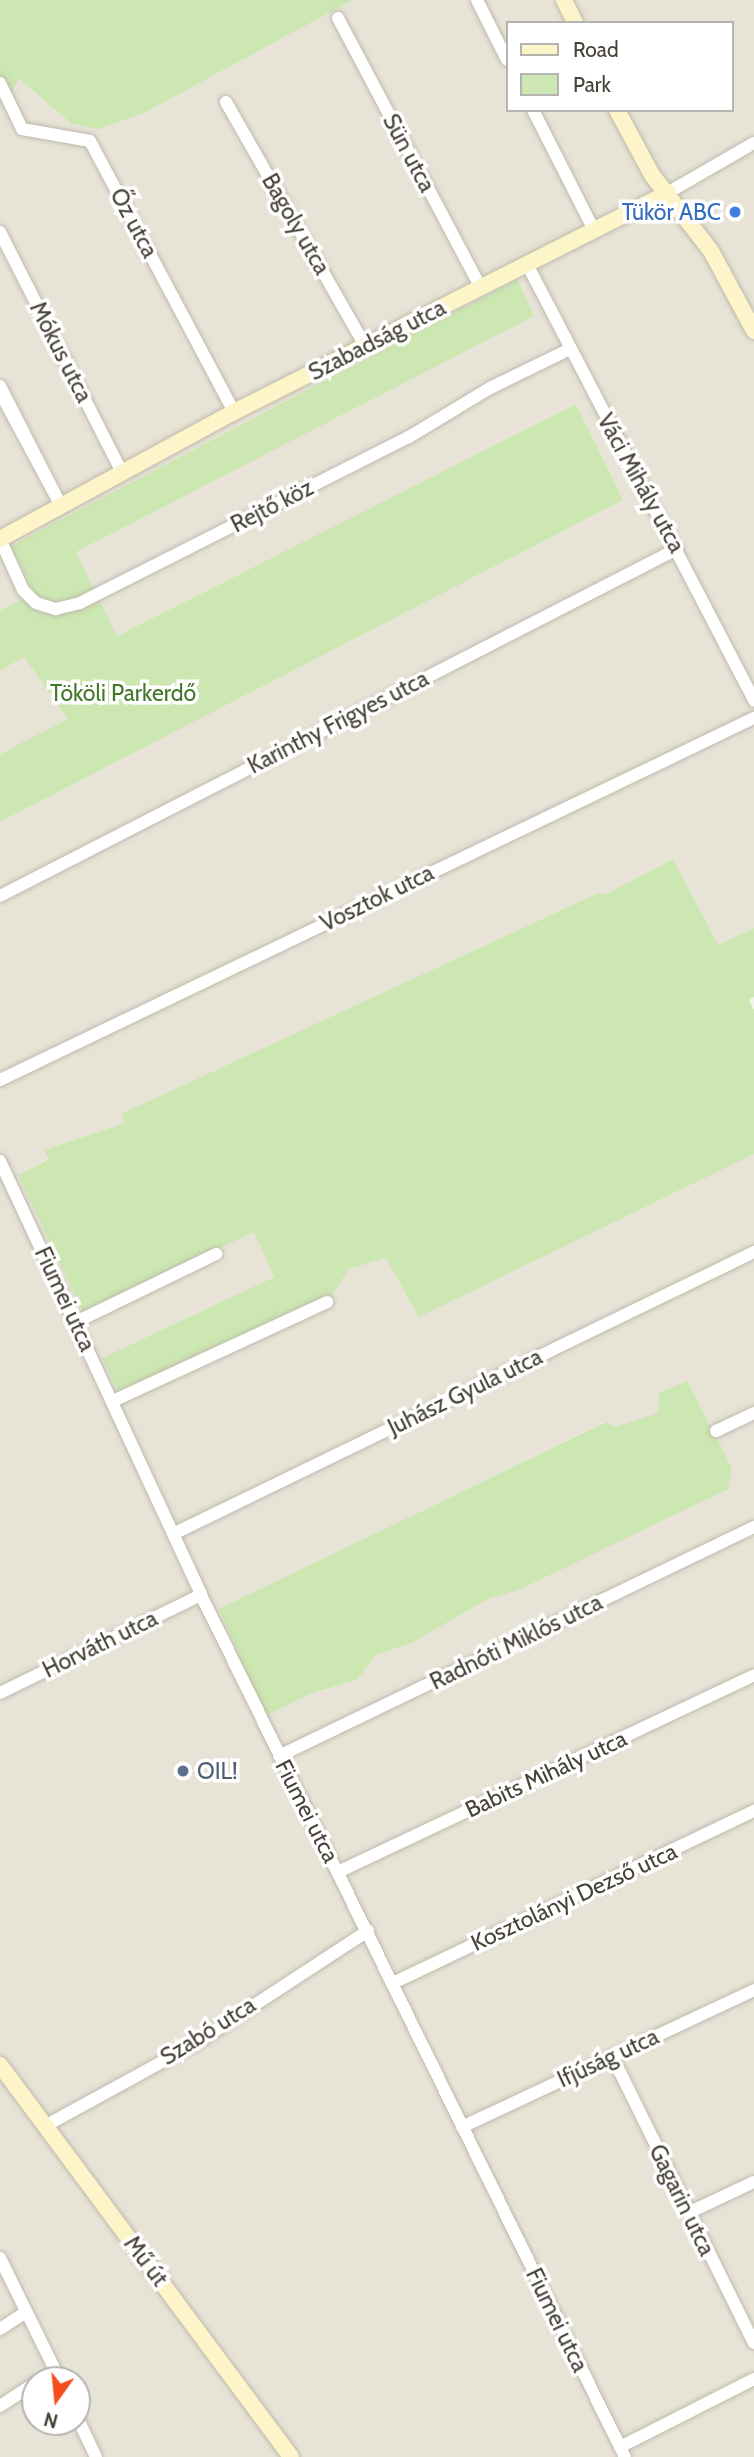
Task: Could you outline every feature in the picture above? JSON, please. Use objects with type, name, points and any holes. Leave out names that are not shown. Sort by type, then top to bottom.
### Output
[{"type":"street","points":[[477,0],[505,56]]},
{"type":"street","points":[[564,0],[574,21]]},
{"type":"street","name":"Sün utca","points":[[338,18],[481,288]]},
{"type":"street","name":"Őz utca","points":[[0,83],[22,129],[90,141],[234,412]]},
{"type":"street","name":"Bagoly utca","points":[[226,102],[365,346]]},
{"type":"street","points":[[534,112],[593,230]]},
{"type":"street","points":[[618,112],[652,175],[669,192],[711,251],[754,331]]},
{"type":"street","name":"Szabadság utca","points":[[0,539],[60,504],[234,412],[528,266],[669,192],[754,143]]},
{"type":"street","name":"Mókus utca","points":[[0,232],[122,472]]},
{"type":"street","name":"Váci Mihály utca","points":[[528,266],[568,350],[677,549],[754,701]]},
{"type":"street","name":"Rejtő köz","points":[[0,539],[23,590],[36,603],[56,609],[80,603],[409,437],[490,388],[568,350]]},
{"type":"street","points":[[0,386],[60,504]]},
{"type":"street","points":[[0,392],[60,504]]},
{"type":"street","name":"Karinthy Frigyes utca","points":[[0,896],[677,549]]},
{"type":"street","name":"Vosztok utca","points":[[0,1080],[754,718]]},
{"type":"street","name":"Fiumei utca","points":[[0,1161],[175,1533],[201,1595],[623,2452]]},
{"type":"street","name":"Juhász Gyula utca","points":[[175,1533],[754,1252]]},
{"type":"street","points":[[76,1322],[216,1254]]},
{"type":"street","points":[[113,1401],[327,1302]]},
{"type":"street","points":[[716,1431],[754,1413]]},
{"type":"street","name":"Radnóti Miklós utca","points":[[279,1756],[754,1527]]},
{"type":"street","name":"Horváth utca","points":[[0,1693],[201,1595]]},
{"type":"street","name":"Babits Mihály utca","points":[[338,1872],[754,1675]]},
{"type":"street","name":"Kosztolányi Dezső utca","points":[[393,1983],[754,1811]]},
{"type":"street","name":"Szabó utca","points":[[45,2126],[195,2044],[368,1931]]},
{"type":"street","name":"Ifjúság utca","points":[[462,2127],[754,1990]]},
{"type":"street","name":"Gagarin utca","points":[[612,2056],[754,2343]]},
{"type":"street","name":"Mű út","points":[[0,2065],[291,2457]]},
{"type":"street","points":[[688,2213],[754,2182]]},
{"type":"street","points":[[0,2258],[53,2366]]},
{"type":"street","points":[[0,2329],[26,2312]]},
{"type":"street","points":[[623,2452],[754,2379]]},
{"type":"street","points":[[0,2406],[21,2392]]},
{"type":"street","points":[[86,2436],[96,2457]]},
{"type":"shaded area","points":[[353,0],[754,0],[754,928],[718,946],[673,859],[606,894],[598,893],[122,1114],[125,1123],[45,1150],[49,1158],[18,1175],[84,1312],[254,1231],[274,1277],[102,1358],[120,1395],[332,1296],[349,1269],[386,1257],[419,1316],[754,1154],[754,2457],[0,2457],[0,822],[623,500],[576,404],[117,636],[75,552],[533,316],[516,279],[11,546],[34,593],[0,610],[0,90],[18,78],[42,99],[146,112]],"holes":[[[658,1413],[521,1589],[486,1600],[410,1644],[376,1655],[357,1680],[312,1693],[266,1716],[219,1610],[605,1422],[615,1427]]]},
{"type":"shaded area","points":[[24,657],[69,719],[0,754],[0,671]]},
{"type":"green space","points":[[0,0],[353,0],[146,112],[99,129],[72,124],[18,78],[8,104],[0,90]]},
{"type":"green space","name":"Tököli Parkerdő","points":[[517,279],[534,316],[76,552],[117,636],[576,404],[623,500],[0,822],[0,754],[68,719],[24,657],[0,671],[0,610],[34,593],[11,546]]},
{"type":"green space","points":[[673,859],[718,945],[754,928],[754,997],[749,1000],[754,1010],[754,1154],[419,1317],[386,1258],[349,1269],[332,1296],[120,1395],[102,1358],[274,1277],[254,1232],[83,1312],[18,1175],[49,1159],[44,1150],[125,1123],[121,1114],[598,893],[606,894]]},
{"type":"green space","points":[[687,1381],[732,1468],[728,1489],[521,1589],[486,1600],[410,1644],[376,1655],[357,1680],[312,1693],[266,1716],[219,1609],[606,1422],[615,1427],[658,1413],[659,1393]]},
{"type":"place","name":"Tükör ABC","points":[[735,212]]},
{"type":"place","name":"OIL!","points":[[183,1771]]}]
